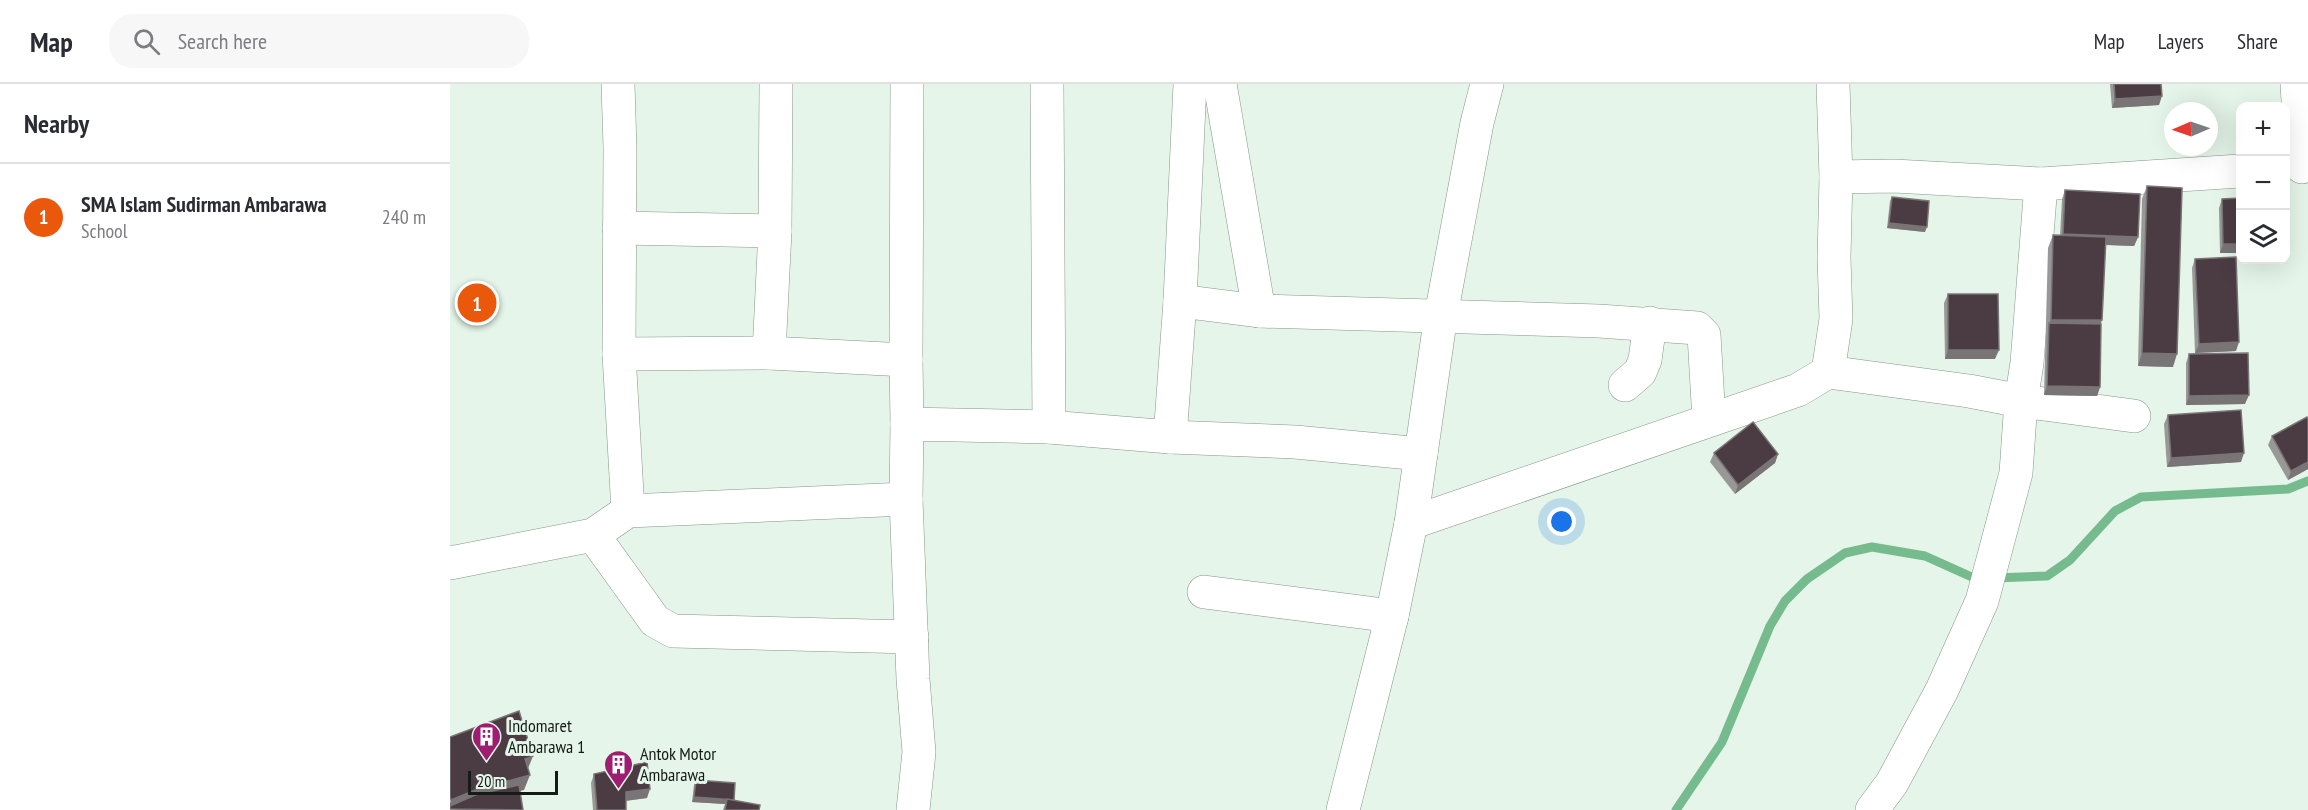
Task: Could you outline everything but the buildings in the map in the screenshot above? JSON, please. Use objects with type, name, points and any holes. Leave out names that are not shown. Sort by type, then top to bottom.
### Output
[{"type":"street","points":[[618,84],[619,354],[628,511]]},
{"type":"street","points":[[769,353],[775,231],[776,84]]},
{"type":"street","points":[[908,84],[906,500],[919,752],[913,810]]},
{"type":"street","points":[[1047,84],[1049,427]]},
{"type":"street","points":[[1170,437],[1180,301],[1190,84]]},
{"type":"street","points":[[1220,84],[1259,311]]},
{"type":"street","points":[[1343,810],[1392,616],[1411,523],[1441,315],[1477,123],[1487,84]]},
{"type":"street","points":[[1828,372],[1836,319],[1834,258],[1836,177],[1833,84]]},
{"type":"street","points":[[2297,84],[2299,167]]},
{"type":"street","points":[[1836,177],[1894,176],[2041,184],[2236,171]]},
{"type":"street","points":[[1872,810],[1892,783],[1942,690],[1982,601],[1992,566],[2016,473],[2041,184]]},
{"type":"street","points":[[619,228],[775,231]]},
{"type":"street","points":[[1180,301],[1259,311],[1650,323],[1697,328],[1704,335],[1709,420]]},
{"type":"street","points":[[1625,385],[1640,372],[1645,360],[1650,323]]},
{"type":"street","points":[[619,354],[769,353],[906,360]]},
{"type":"street","points":[[1411,523],[1798,390],[1828,372],[2134,416]]},
{"type":"street","points":[[907,424],[1049,427],[1170,437],[1295,442],[1420,454]]},
{"type":"street","points":[[450,563],[593,535],[628,511],[906,500]]},
{"type":"street","points":[[593,535],[655,621],[673,631],[912,637]]},
{"type":"street","points":[[1203,592],[1392,616]]},
{"type":"waterway","points":[[1995,578],[2047,576],[2070,560],[2115,511],[2141,497],[2288,489],[2308,481]]},
{"type":"waterway","points":[[1676,810],[1722,742],[1770,626],[1785,601],[1807,579],[1845,553],[1872,547],[1925,556],[1974,578],[1981,578]]},
{"type":"place","name":"SMA Islam Sudirman Ambarawa","points":[[477,303]]},
{"type":"place","name":"Indomaret Ambarawa 1","points":[[487,762]]},
{"type":"place","name":"Antok Motor Ambarawa","points":[[619,790]]}]
